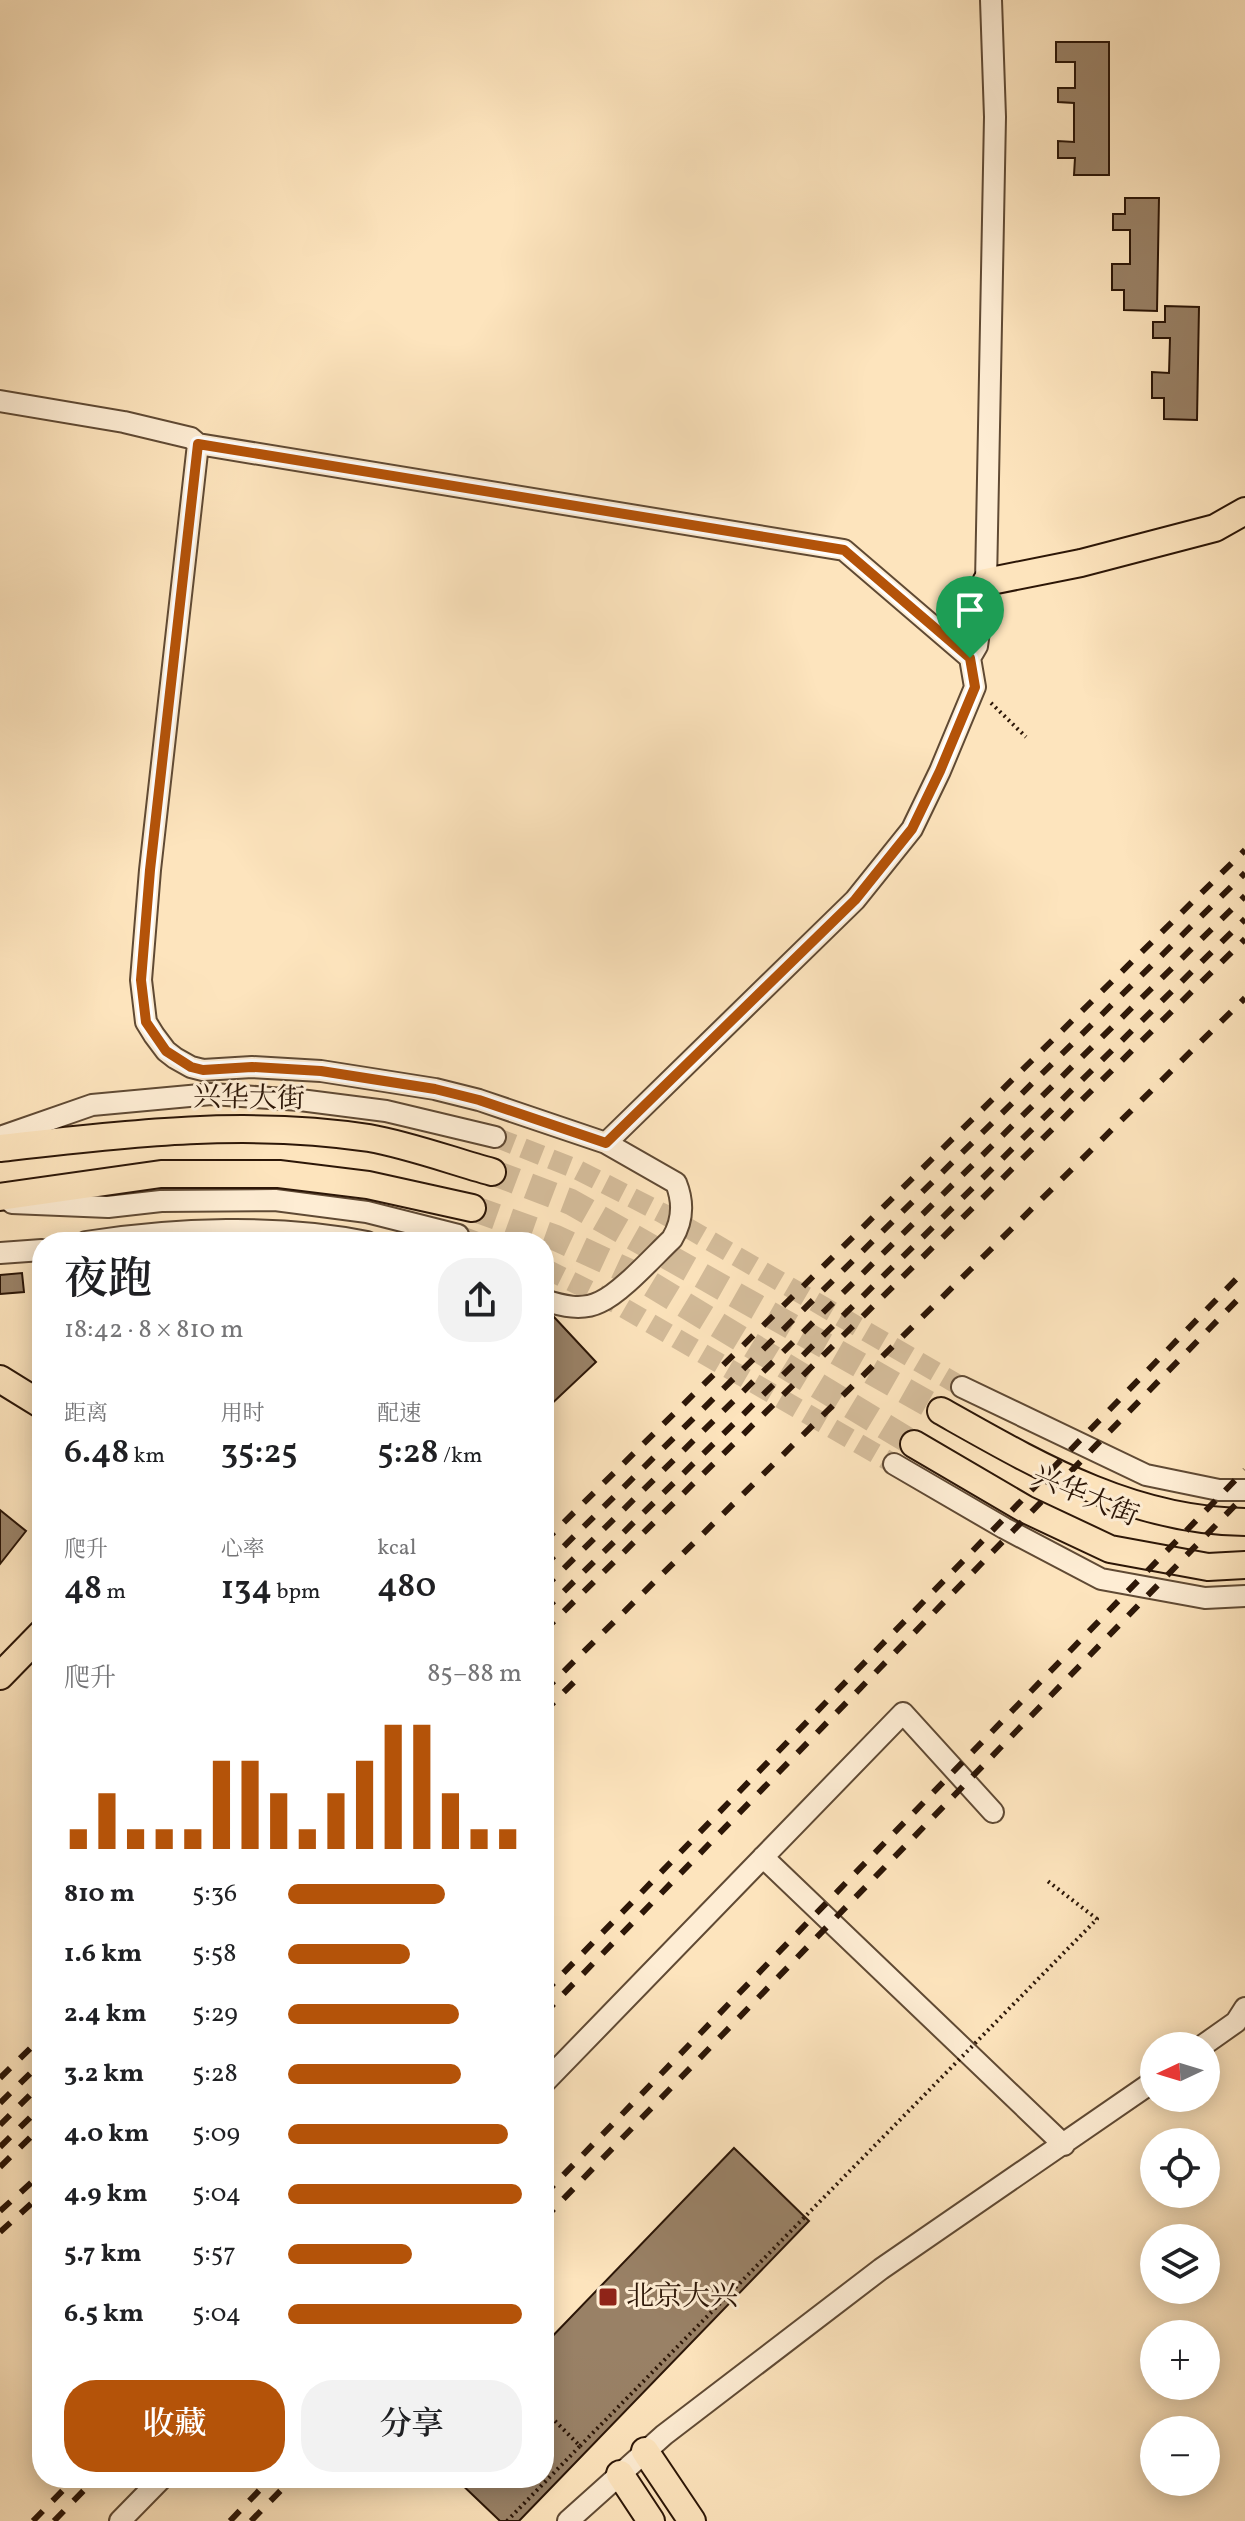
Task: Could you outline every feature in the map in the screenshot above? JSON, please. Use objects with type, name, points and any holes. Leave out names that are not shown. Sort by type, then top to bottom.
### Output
[{"type":"main road","points":[[986,582],[1081,563],[1215,528],[1245,511]]},
{"type":"main road","name":"兴华大街","points":[[0,1148],[161,1130],[277,1128],[371,1139],[492,1172]]},
{"type":"main road","points":[[0,1197],[161,1174],[279,1174],[368,1185],[472,1208]]},
{"type":"main road","points":[[0,1379],[32,1399]]},
{"type":"main road","name":"兴华大街","points":[[941,1411],[1052,1473],[1134,1506],[1223,1522],[1245,1522]]},
{"type":"main road","name":"兴华大街","points":[[914,1444],[1025,1509],[1110,1549],[1208,1567],[1245,1565]]},
{"type":"main road","points":[[0,1676],[32,1643]]},
{"type":"main road","points":[[645,2451],[692,2521]]},
{"type":"main road","points":[[620,2474],[651,2521]]},
{"type":"street","points":[[970,658],[977,646],[986,582],[995,117],[991,0]]},
{"type":"street","points":[[0,401],[124,422],[191,438],[198,444],[844,550],[970,658],[975,687],[912,829],[865,889],[606,1143]]},
{"type":"street","points":[[198,444],[150,870],[141,980],[146,1022],[166,1051],[191,1067],[203,1070],[252,1067],[321,1071],[435,1089],[479,1100],[606,1143],[676,1183],[682,1209],[678,1229],[672,1239],[600,1303],[579,1307],[554,1303]]},
{"type":"street","points":[[0,1137],[92,1105],[211,1094],[300,1100],[386,1111],[495,1137]]},
{"type":"street","points":[[0,1203],[108,1207],[161,1201],[275,1200],[367,1212],[446,1232]]},
{"type":"street","points":[[191,1232],[276,1232]]},
{"type":"street","points":[[0,1253],[32,1251]]},
{"type":"street","points":[[962,1387],[1146,1475],[1219,1490],[1245,1490]]},
{"type":"street","points":[[894,1464],[1004,1528],[1101,1579],[1205,1598],[1245,1596]]},
{"type":"street","points":[[554,2073],[903,1713],[993,1812]]},
{"type":"street","points":[[763,1857],[1064,2145]]},
{"type":"street","points":[[1220,2033],[1236,2022],[1245,2008]]},
{"type":"street","points":[[568,2521],[676,2425],[881,2269],[1140,2091]]},
{"type":"street","points":[[120,2521],[152,2488]]},
{"type":"path","points":[[975,687],[1026,737]]},
{"type":"path","points":[[554,2473],[1097,1919],[1045,1879]]},
{"type":"path","points":[[554,2420],[580,2446]]},
{"type":"path","points":[[507,2521],[539,2488]]},
{"type":"building","points":[[1056,42],[1109,42],[1109,175],[1074,175],[1075,158],[1058,158],[1058,141],[1074,142],[1074,103],[1058,102],[1058,88],[1075,88],[1075,62],[1056,62]]},
{"type":"building","points":[[1125,198],[1159,198],[1157,311],[1124,310],[1124,290],[1112,290],[1112,264],[1130,264],[1130,230],[1113,230],[1113,214],[1125,214]]},
{"type":"building","points":[[1165,306],[1199,307],[1197,420],[1164,419],[1164,398],[1152,398],[1152,372],[1169,373],[1170,338],[1153,338],[1153,322],[1165,322]]},
{"type":"building","points":[[22,1273],[24,1292],[0,1294],[0,1275]]},
{"type":"building","points":[[554,1317],[596,1362],[554,1402]]},
{"type":"building","points":[[0,1510],[26,1531],[0,1564]]},
{"type":"building","points":[[734,2148],[809,2221],[554,2485],[554,2335]]},
{"type":"building","points":[[465,2488],[551,2488],[519,2521],[500,2521]]},
{"type":"tunnel","points":[[495,1137],[576,1169],[662,1213],[962,1387]]},
{"type":"tunnel","points":[[492,1172],[571,1202],[941,1411]]},
{"type":"tunnel","points":[[472,1208],[539,1232]]},
{"type":"tunnel","points":[[554,1237],[632,1273],[914,1444]]},
{"type":"tunnel","points":[[554,1273],[617,1304],[894,1464]]},
{"type":"railway","points":[[554,1532],[1245,850]]},
{"type":"railway","points":[[554,1556],[1245,873]]},
{"type":"railway","points":[[554,1578],[1245,896]]},
{"type":"railway","points":[[554,1601],[1245,919]]},
{"type":"railway","points":[[554,1621],[1245,939]]},
{"type":"railway","points":[[554,1681],[1245,998]]},
{"type":"railway","points":[[554,1983],[1245,1270]]},
{"type":"railway","points":[[554,2004],[1245,1292]]},
{"type":"railway","points":[[554,2185],[1245,1470]]},
{"type":"railway","points":[[554,2209],[1245,1495]]},
{"type":"railway","points":[[554,1702],[575,1681]]},
{"type":"railway","points":[[0,2078],[32,2047]]},
{"type":"railway","points":[[0,2103],[32,2072]]},
{"type":"railway","points":[[0,2125],[32,2093]]},
{"type":"railway","points":[[0,2147],[32,2116]]},
{"type":"railway","points":[[0,2167],[32,2136]]},
{"type":"railway","points":[[0,2211],[32,2182]]},
{"type":"railway","points":[[0,2232],[32,2203]]},
{"type":"railway","points":[[33,2521],[65,2488]]},
{"type":"railway","points":[[54,2521],[86,2488]]},
{"type":"railway","points":[[230,2521],[261,2488]]},
{"type":"railway","points":[[251,2521],[283,2488]]},
{"type":"place","name":"北京大兴","points":[[608,2297]]},
{"type":"route","points":[[198,444],[844,550],[970,658],[975,687],[912,829],[855,900],[606,1143],[479,1100],[435,1089],[321,1071],[252,1067],[203,1070],[191,1067],[166,1051],[146,1022],[141,980],[150,870],[198,444]]}]
